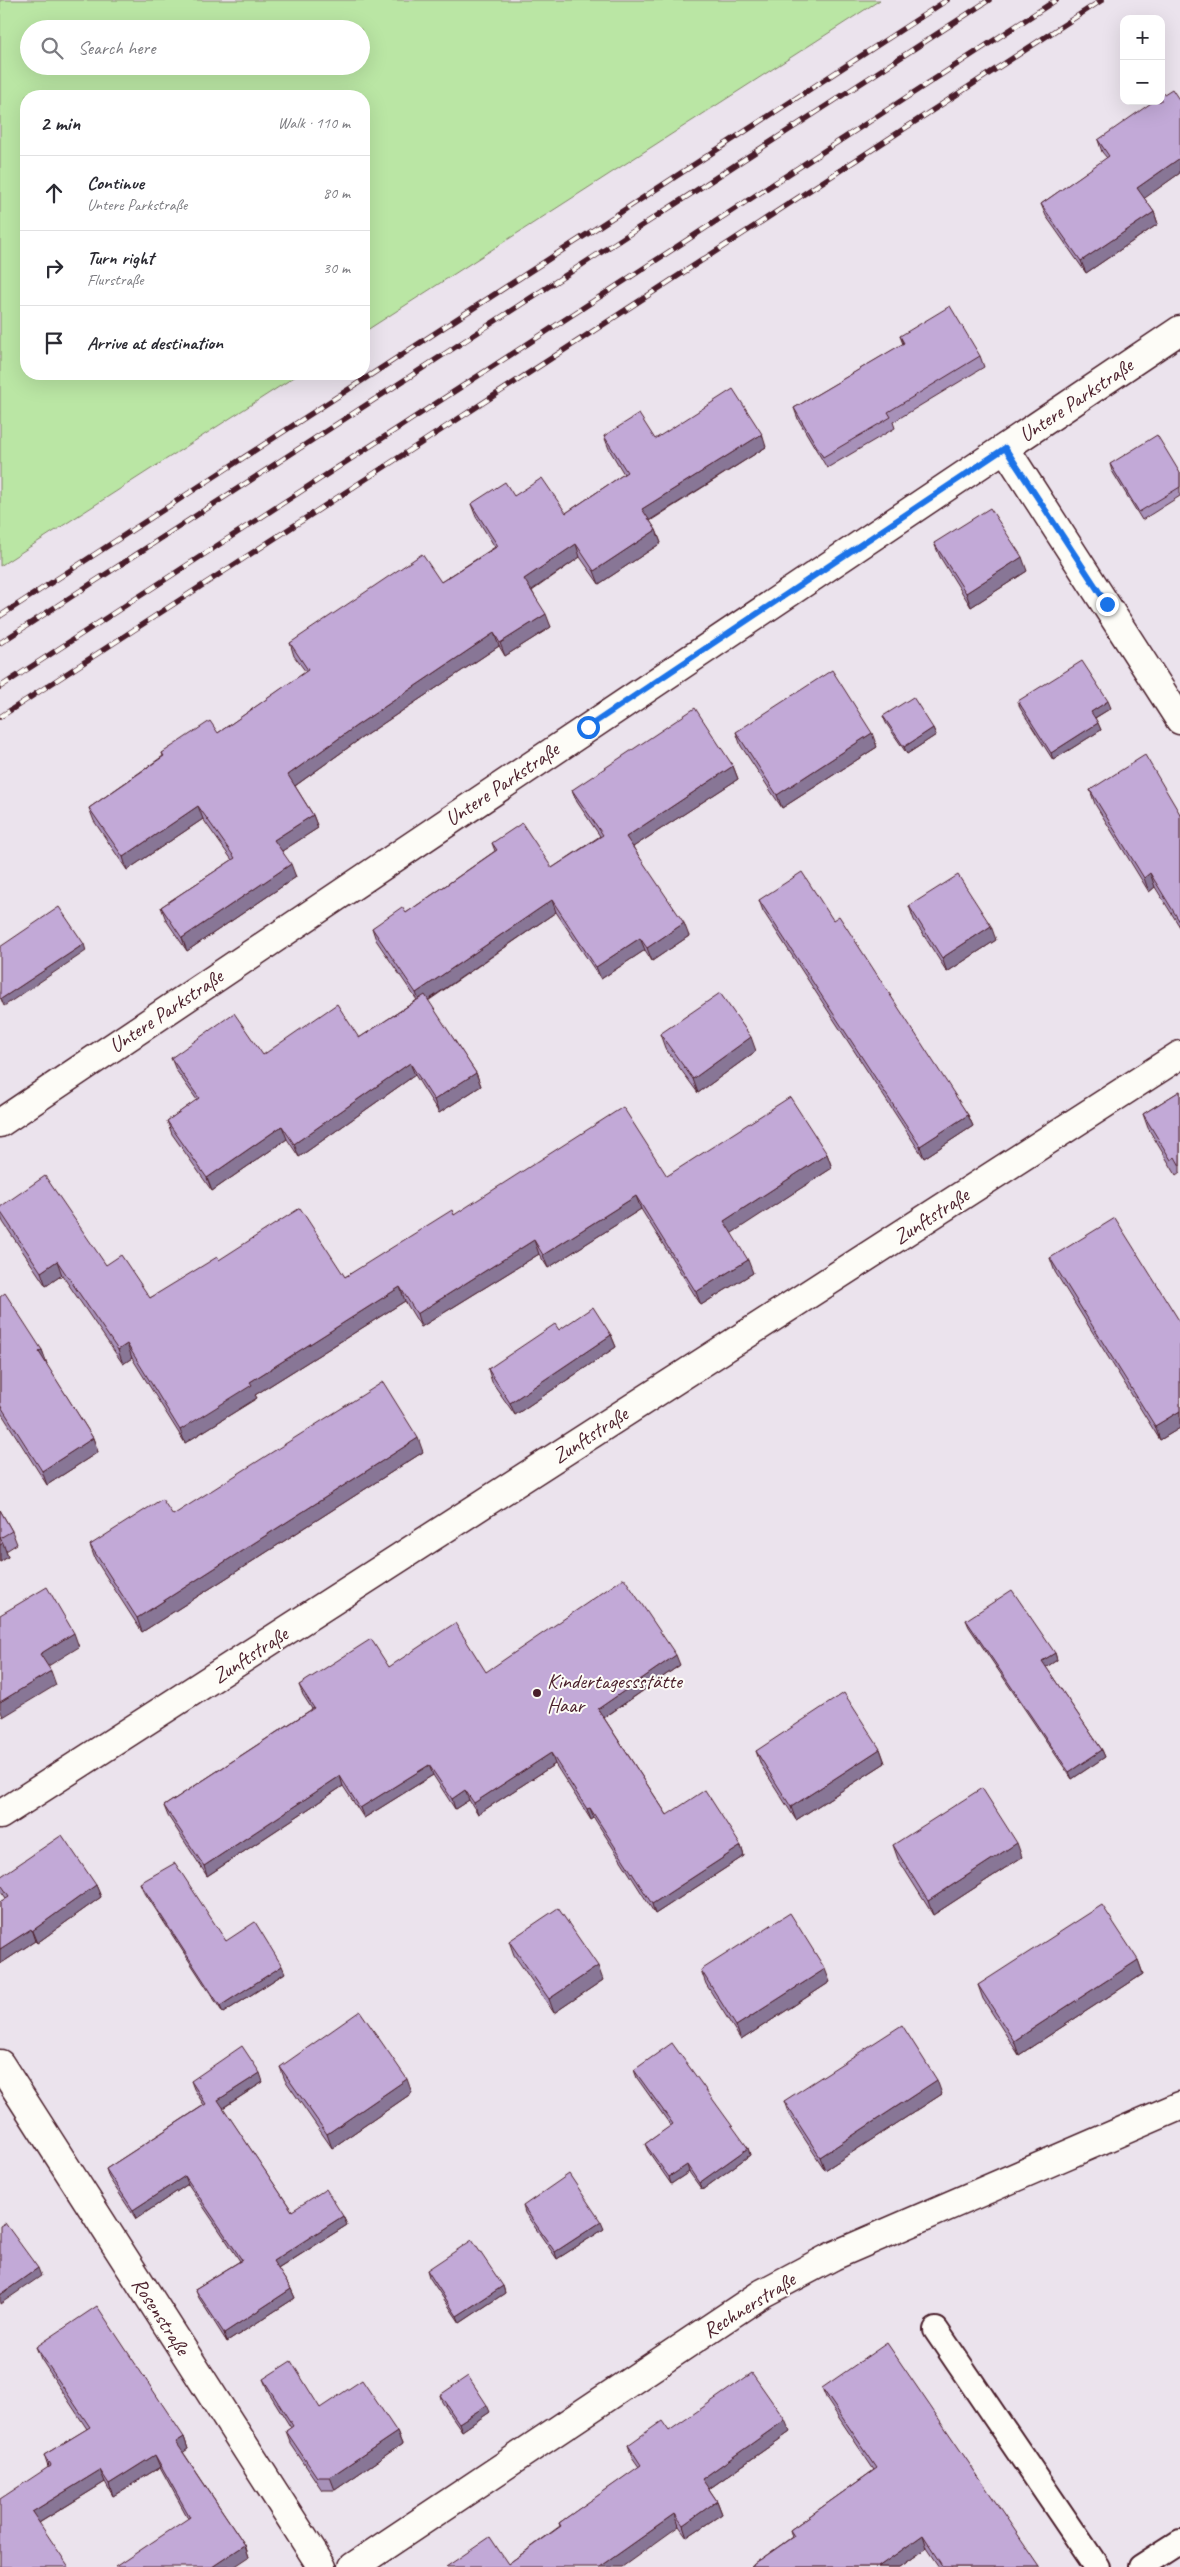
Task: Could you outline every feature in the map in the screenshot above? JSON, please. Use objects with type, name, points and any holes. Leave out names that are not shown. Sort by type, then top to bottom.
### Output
[{"type":"street","name":"Untere Parkstraße","points":[[0,1123],[1180,330]]},
{"type":"street","points":[[1005,448],[1180,720]]},
{"type":"street","name":"Zunftstraße","points":[[0,1816],[1180,1055]]},
{"type":"street","name":"Rosenstraße","points":[[0,2064],[322,2567]]},
{"type":"street","name":"Rechnerstraße","points":[[353,2567],[763,2293],[833,2256],[1180,2106]]},
{"type":"lane","points":[[936,2330],[1098,2567]]},
{"type":"lane","points":[[1141,2567],[1180,2542]]},
{"type":"green space","points":[[0,0],[880,0],[370,328],[370,90],[20,90],[20,380],[290,380],[0,566]]},
{"type":"building","points":[[1172,89],[1180,101],[1180,158],[1137,188],[1154,212],[1081,261],[1041,204],[1109,156],[1098,140],[1148,105],[1165,105],[1165,93]]},
{"type":"building","points":[[950,306],[980,356],[888,412],[891,417],[823,457],[794,408],[904,343],[900,336]]},
{"type":"building","points":[[733,389],[762,434],[642,509],[656,530],[594,571],[576,544],[524,579],[546,614],[500,643],[494,633],[356,726],[288,775],[313,815],[274,840],[291,864],[182,938],[161,907],[235,858],[198,806],[123,857],[89,808],[164,756],[162,753],[210,721],[218,733],[308,670],[290,643],[422,554],[441,582],[498,546],[471,504],[505,482],[514,496],[542,478],[566,513],[627,472],[604,436],[639,414],[655,439]]},
{"type":"building","points":[[1157,435],[1180,473],[1180,487],[1139,512],[1110,464]]},
{"type":"building","points":[[990,508],[1022,557],[966,593],[934,543]]},
{"type":"building","points":[[1082,661],[1108,701],[1091,712],[1098,723],[1051,753],[1018,701]]},
{"type":"building","points":[[832,670],[872,733],[777,795],[736,732]]},
{"type":"building","points":[[913,697],[933,728],[904,747],[883,716]]},
{"type":"building","points":[[695,708],[733,766],[626,837],[684,923],[647,948],[640,938],[596,967],[552,900],[416,993],[372,928],[402,907],[406,913],[497,850],[492,843],[522,823],[552,868],[603,835],[572,790]]},
{"type":"building","points":[[1145,755],[1180,814],[1180,922],[1150,873],[1144,878],[1090,790]]},
{"type":"building","points":[[802,872],[833,920],[839,916],[968,1115],[920,1146],[759,900]]},
{"type":"building","points":[[958,875],[991,926],[942,958],[909,906]]},
{"type":"building","points":[[59,907],[84,944],[1,999],[0,947]]},
{"type":"building","points":[[720,993],[751,1037],[693,1079],[660,1034]]},
{"type":"building","points":[[425,995],[476,1073],[434,1100],[410,1063],[294,1144],[282,1126],[207,1178],[167,1121],[199,1098],[171,1058],[234,1013],[263,1055],[337,1004],[359,1038]]},
{"type":"building","points":[[1180,1091],[1180,1166],[1175,1157],[1171,1160],[1143,1114]]},
{"type":"building","points":[[790,1097],[827,1154],[724,1221],[748,1260],[696,1292],[636,1196],[543,1255],[534,1240],[417,1314],[400,1287],[250,1382],[252,1385],[180,1430],[127,1344],[118,1350],[57,1261],[41,1272],[0,1211],[0,1207],[45,1176],[106,1265],[121,1255],[150,1298],[217,1257],[219,1260],[300,1208],[345,1277],[452,1210],[454,1215],[623,1107],[667,1176]]},
{"type":"building","points":[[1115,1218],[1180,1322],[1180,1411],[1155,1426],[1050,1258]]},
{"type":"building","points":[[5,1293],[42,1350],[39,1352],[93,1438],[42,1471],[0,1405],[0,1297]]},
{"type":"building","points":[[593,1307],[611,1335],[510,1403],[488,1369],[555,1324],[559,1330]]},
{"type":"building","points":[[383,1382],[418,1438],[137,1618],[90,1545],[162,1499],[173,1515]]},
{"type":"building","points":[[0,1510],[12,1531],[0,1538]]},
{"type":"building","points":[[624,1578],[676,1655],[598,1709],[667,1815],[705,1790],[741,1846],[652,1904],[590,1808],[587,1809],[551,1753],[474,1803],[465,1790],[452,1799],[429,1765],[360,1808],[340,1776],[204,1866],[164,1806],[314,1708],[299,1685],[371,1639],[389,1667],[455,1623],[486,1672]]},
{"type":"building","points":[[47,1587],[74,1633],[40,1654],[51,1671],[0,1702],[0,1615]]},
{"type":"building","points":[[1012,1590],[1055,1653],[1042,1661],[1102,1750],[1069,1772],[966,1620]]},
{"type":"building","points":[[844,1693],[880,1749],[791,1807],[756,1751]]},
{"type":"building","points":[[982,1788],[1017,1843],[928,1901],[893,1845]]},
{"type":"building","points":[[62,1835],[96,1885],[32,1931],[31,1929],[0,1949],[0,1902],[9,1896],[0,1883],[0,1877]]},
{"type":"building","points":[[175,1863],[226,1941],[255,1922],[282,1966],[220,2006],[140,1883]]},
{"type":"building","points":[[1102,1905],[1138,1960],[1014,2041],[978,1985]]},
{"type":"building","points":[[558,1908],[598,1966],[549,1999],[509,1941]]},
{"type":"building","points":[[790,1913],[825,1969],[736,2026],[701,1970]]},
{"type":"building","points":[[360,2011],[407,2079],[327,2134],[280,2067]]},
{"type":"building","points":[[902,2025],[937,2080],[820,2157],[784,2101]]},
{"type":"building","points":[[672,2043],[748,2148],[699,2183],[687,2165],[669,2177],[645,2144],[673,2124],[634,2070]]},
{"type":"building","points":[[242,2046],[260,2073],[218,2100],[292,2211],[326,2189],[343,2216],[273,2261],[291,2289],[224,2333],[195,2289],[242,2260],[185,2176],[133,2210],[106,2169],[206,2104],[191,2081]]},
{"type":"building","points":[[569,2174],[601,2222],[555,2252],[523,2206]]},
{"type":"building","points":[[5,2223],[38,2268],[0,2295],[0,2226]]},
{"type":"building","points":[[472,2240],[503,2286],[457,2316],[427,2270]]},
{"type":"building","points":[[97,2306],[184,2437],[176,2442],[245,2545],[212,2567],[115,2567],[190,2517],[155,2455],[109,2484],[100,2470],[32,2512],[69,2567],[0,2567],[0,2499],[50,2466],[44,2455],[90,2427],[36,2347]]},
{"type":"building","points":[[887,2343],[1040,2567],[944,2567],[923,2535],[878,2567],[750,2567],[794,2536],[790,2530],[877,2468],[822,2388]]},
{"type":"building","points":[[291,2361],[320,2408],[362,2380],[397,2432],[330,2477],[317,2477],[286,2431],[293,2426],[263,2379]]},
{"type":"building","points":[[752,2373],[785,2420],[702,2479],[717,2501],[683,2525],[675,2514],[600,2567],[446,2567],[490,2537],[508,2564],[561,2526],[559,2523],[641,2465],[628,2445],[662,2421],[669,2431]]},
{"type":"building","points":[[468,2376],[487,2405],[459,2423],[440,2395]]},
{"type":"railway","points":[[370,375],[947,0]]},
{"type":"railway","points":[[0,643],[989,0]]},
{"type":"railway","points":[[0,687],[1056,0]]},
{"type":"railway","points":[[0,717],[1102,0]]},
{"type":"railway","points":[[0,616],[363,380]]},
{"type":"place","name":"Kindertagessstätte Haar","points":[[537,1693]]},
{"type":"route","points":[[588,727],[1005,448],[1107,604]]}]
